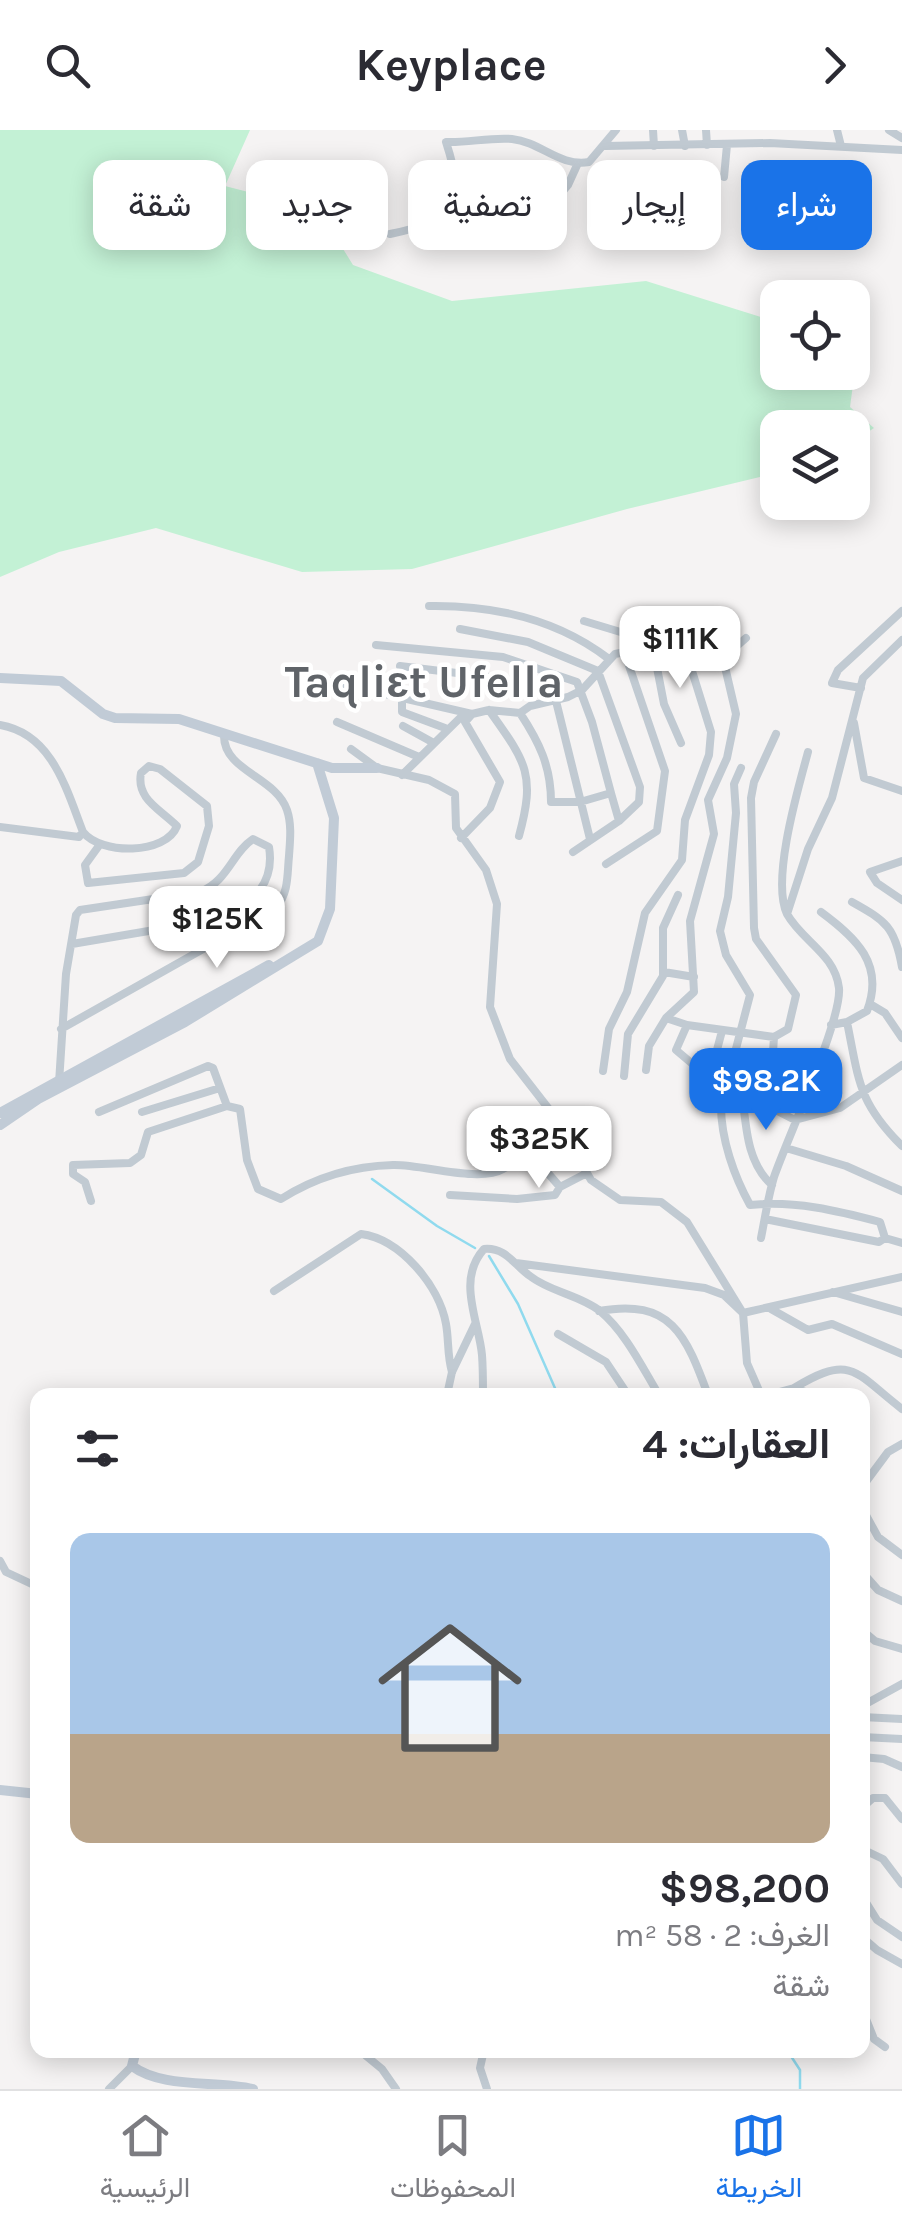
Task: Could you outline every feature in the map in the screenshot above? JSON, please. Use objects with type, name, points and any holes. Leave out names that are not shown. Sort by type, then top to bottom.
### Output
[{"type":"street","points":[[390,234],[436,223],[453,206],[458,186],[446,142],[512,139],[578,164],[590,162],[616,130]]},
{"type":"street","points":[[654,130],[654,146]]},
{"type":"street","points":[[682,130],[685,146]]},
{"type":"street","points":[[706,130],[706,145]]},
{"type":"street","points":[[837,130],[841,146]]},
{"type":"street","points":[[889,130],[902,138]]},
{"type":"street","points":[[724,177],[727,145]]},
{"type":"street","points":[[605,146],[841,146],[902,150]]},
{"type":"street","points":[[567,186],[578,164]]},
{"type":"street","points":[[430,606],[473,605],[506,611],[565,631],[610,659]]},
{"type":"street","points":[[861,688],[832,683],[838,670],[902,611]]},
{"type":"street","points":[[402,774],[445,728],[467,717],[489,710],[520,712],[556,701],[582,690],[610,659],[624,650],[650,648],[706,616],[718,618],[714,635],[692,670],[711,732],[708,754],[689,804],[682,860],[645,913],[627,992],[609,1029],[603,1070]]},
{"type":"street","points":[[584,621],[637,638],[650,648],[664,704],[682,742]]},
{"type":"street","points":[[460,629],[528,642],[598,671],[640,787],[639,802],[619,821],[572,852]]},
{"type":"street","points":[[646,1070],[649,1046],[666,1018],[688,1001],[694,977],[690,921],[714,834],[708,800],[727,758],[736,714],[726,667],[730,652],[746,638]]},
{"type":"street","points":[[787,914],[808,849],[832,798],[863,678],[902,640]]},
{"type":"street","points":[[376,645],[502,657],[577,682],[619,821]]},
{"type":"street","points":[[606,864],[656,831],[665,771],[624,650]]},
{"type":"street","points":[[400,666],[539,683],[556,701],[590,839]]},
{"type":"street","points":[[0,678],[61,681],[103,714],[114,718],[178,719],[317,763],[345,770],[377,768],[450,788],[458,804],[456,828],[486,870],[497,904],[489,990],[496,1030],[510,1059],[552,1113],[587,1173],[620,1200],[643,1199],[673,1208],[687,1222],[743,1313],[746,1363],[757,1388]]},
{"type":"street","points":[[329,681],[467,717],[500,782],[490,808],[461,838]]},
{"type":"street","points":[[402,700],[402,712],[445,728]]},
{"type":"street","points":[[489,710],[513,745],[530,787],[519,836]]},
{"type":"street","points":[[520,712],[541,744],[548,766],[551,802],[580,802],[611,792]]},
{"type":"street","points":[[336,722],[420,757]]},
{"type":"street","points":[[854,723],[864,778],[902,791]]},
{"type":"street","points":[[0,725],[23,731],[46,749],[83,832],[98,847],[120,849],[161,843],[175,832],[177,826],[144,798],[139,784],[141,772],[150,766],[160,769],[201,800],[209,813],[198,862],[184,873],[88,883],[85,865],[98,847]]},
{"type":"street","points":[[404,726],[432,742]]},
{"type":"street","points":[[666,1018],[722,1031],[774,1037],[788,1029],[796,994],[756,939],[751,798],[754,782],[776,734]]},
{"type":"street","points":[[61,1029],[276,908],[284,898],[290,830],[286,807],[274,788],[231,757],[224,736]]},
{"type":"street","points":[[351,750],[377,768]]},
{"type":"street","points":[[761,1238],[772,1185],[832,1025],[839,989],[829,959],[796,930],[782,903],[785,864],[808,752]]},
{"type":"street","points":[[0,1113],[185,1022],[318,941],[330,910],[334,818],[317,763]]},
{"type":"street","points":[[741,768],[734,784],[736,813],[728,897],[720,931],[726,955],[750,995],[721,1106],[721,1122],[735,1171],[750,1204],[768,1203],[880,1222],[885,1238]]},
{"type":"street","points":[[0,827],[79,837],[83,832]]},
{"type":"street","points":[[59,1083],[61,1029],[72,944],[80,910],[200,892],[229,870],[253,839],[269,846],[270,875],[261,891],[225,918],[72,944]]},
{"type":"street","points":[[901,863],[870,874],[902,900]]},
{"type":"street","points":[[624,1076],[628,1034],[664,972],[663,928],[678,895]]},
{"type":"street","points":[[852,902],[877,916],[894,933],[902,967]]},
{"type":"street","points":[[821,912],[850,934],[867,954],[873,974],[868,1010],[832,1025]]},
{"type":"street","points":[[664,972],[694,977]]},
{"type":"street","points":[[870,1004],[884,1013],[902,1038]]},
{"type":"street","points":[[847,1022],[862,1095],[882,1126],[902,1146]]},
{"type":"street","points":[[688,1025],[676,1050],[710,1076],[795,1120],[824,1115],[901,1068]]},
{"type":"street","points":[[609,1029],[628,1034]]},
{"type":"street","points":[[710,1076],[722,1031]]},
{"type":"street","points":[[758,1102],[772,1067],[774,1037]]},
{"type":"street","points":[[99,1112],[208,1066],[213,1068],[227,1106]]},
{"type":"street","points":[[0,1125],[59,1083]]},
{"type":"street","points":[[142,1112],[220,1088]]},
{"type":"street","points":[[742,1092],[748,1143],[762,1176],[772,1185]]},
{"type":"street","points":[[91,1201],[85,1182],[71,1170],[73,1166],[130,1163],[141,1155],[148,1132],[227,1106],[240,1108],[247,1160],[258,1188],[272,1197],[281,1199],[314,1182],[352,1170],[395,1165],[482,1175],[502,1170],[526,1148],[560,1187]]},
{"type":"street","points":[[786,1148],[846,1166],[902,1191]]},
{"type":"street","points":[[450,1195],[540,1198],[555,1195],[560,1187],[587,1173]]},
{"type":"street","points":[[765,1219],[878,1242],[885,1238],[902,1243]]},
{"type":"street","points":[[274,1290],[361,1234],[377,1236],[415,1266],[431,1290],[446,1322],[447,1356],[452,1372]]},
{"type":"street","points":[[483,1388],[482,1353],[470,1296],[479,1256],[491,1248],[530,1277],[599,1310],[632,1348],[655,1388]]},
{"type":"street","points":[[516,1263],[705,1288],[724,1296],[743,1313]]},
{"type":"street","points":[[743,1313],[902,1277]]},
{"type":"street","points":[[829,1291],[902,1312]]},
{"type":"street","points":[[599,1310],[633,1306],[661,1315],[681,1332],[705,1388]]},
{"type":"street","points":[[770,1309],[808,1330],[832,1324],[902,1354]]},
{"type":"street","points":[[449,1388],[452,1372],[476,1324]]},
{"type":"street","points":[[558,1334],[606,1362],[623,1388]]},
{"type":"street","points":[[794,1388],[830,1368],[852,1370],[902,1409]]},
{"type":"street","points":[[870,1476],[888,1452],[902,1444]]},
{"type":"street","points":[[870,1522],[878,1537],[902,1555]]},
{"type":"street","points":[[0,1561],[6,1572],[30,1583]]},
{"type":"street","points":[[0,1584],[6,1572]]},
{"type":"street","points":[[870,1581],[878,1590],[902,1601]]},
{"type":"street","points":[[870,1637],[902,1649]]},
{"type":"street","points":[[870,1702],[902,1684]]},
{"type":"street","points":[[870,1718],[902,1720]]},
{"type":"street","points":[[870,1737],[902,1739]]},
{"type":"street","points":[[870,1759],[884,1759],[902,1767]]},
{"type":"street","points":[[0,1790],[30,1793]]},
{"type":"street","points":[[870,1801],[885,1798],[902,1818]]},
{"type":"street","points":[[870,1853],[883,1859],[902,1884]]},
{"type":"street","points":[[870,1908],[878,1920],[902,1938]]},
{"type":"street","points":[[870,1944],[902,1964]]},
{"type":"street","points":[[870,2028],[885,2047]]},
{"type":"street","points":[[109,2089],[132,2066],[134,2058]]},
{"type":"street","points":[[369,2058],[396,2089]]},
{"type":"street","points":[[482,2058],[480,2068],[487,2089]]},
{"type":"street","points":[[132,2066],[147,2078],[223,2082],[253,2089]]},
{"type":"green space","points":[[0,130],[250,130],[226,184],[226,160],[93,160],[93,250],[226,250],[226,186],[246,191],[246,250],[344,250],[353,265],[452,301],[646,281],[760,317],[760,390],[852,390],[850,407],[853,410],[760,410],[760,477],[627,509],[412,569],[302,572],[156,528],[59,552],[0,577]]},
{"type":"waterway","points":[[372,1179],[475,1248]]},
{"type":"waterway","points":[[489,1256],[518,1304],[555,1388]]},
{"type":"waterway","points":[[792,2058],[800,2070],[800,2089]]},
{"type":"district","name":"Taqliɛt Ufella","points":[[424,682]]}]
